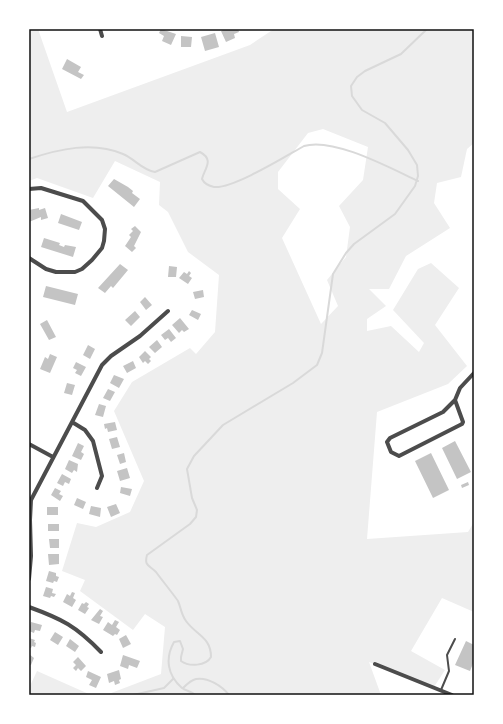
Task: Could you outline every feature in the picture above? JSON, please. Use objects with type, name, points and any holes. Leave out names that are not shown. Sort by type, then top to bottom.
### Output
[{"type":"street","points":[[100,29],[102,36]]},
{"type":"street","points":[[29,189],[41,188],[83,201],[90,206],[102,220],[105,229],[102,248],[87,264],[75,272],[56,272],[46,269],[29,258]]},
{"type":"street","points":[[29,580],[31,563],[30,520],[32,500],[53,457],[102,365],[111,356],[140,336],[168,311]]},
{"type":"street","points":[[455,400],[463,422],[462,424],[399,456],[391,452],[387,442],[390,438],[443,412],[455,400],[460,388],[474,374]]},
{"type":"street","points":[[72,422],[85,430],[93,441],[102,476],[97,488]]},
{"type":"street","points":[[29,444],[53,457]]},
{"type":"street","points":[[29,607],[62,619],[88,638],[100,652]]},
{"type":"street","points":[[375,664],[452,695]]},
{"type":"lane","points":[[441,690],[449,671],[447,655],[455,639]]},
{"type":"shaded area","points":[[29,29],[38,29],[67,112],[250,45],[274,29],[474,29],[474,143],[467,149],[461,177],[437,183],[434,203],[450,228],[406,256],[389,289],[369,289],[386,306],[367,319],[367,331],[391,326],[419,352],[424,343],[393,310],[418,269],[431,263],[459,288],[435,325],[467,366],[448,384],[377,412],[367,539],[468,532],[474,522],[474,612],[442,598],[411,651],[445,670],[434,687],[369,662],[381,695],[106,695],[161,674],[165,627],[145,614],[133,630],[80,591],[85,580],[62,571],[77,523],[96,527],[130,512],[144,481],[114,411],[132,382],[190,348],[196,354],[215,332],[219,275],[188,252],[168,212],[159,205],[160,182],[115,161],[93,198],[37,178],[29,181]],"holes":[[[323,129],[368,147],[363,180],[339,206],[350,227],[346,257],[327,280],[338,306],[321,324],[282,238],[300,209],[278,189],[278,172],[308,133]]]},
{"type":"shaded area","points":[[37,671],[91,695],[29,695],[29,688]]},
{"type":"building","points":[[161,29],[176,34],[171,45],[162,41],[164,36],[159,33]]},
{"type":"building","points":[[225,29],[238,29],[239,32],[234,34],[235,38],[226,42],[221,31]]},
{"type":"building","points":[[215,33],[219,47],[205,51],[201,37]]},
{"type":"building","points":[[181,36],[192,37],[191,47],[181,47]]},
{"type":"building","points":[[67,59],[81,67],[78,72],[84,75],[81,79],[62,69]]},
{"type":"building","points":[[114,179],[128,187],[133,191],[132,193],[140,199],[134,207],[108,186]]},
{"type":"building","points":[[39,208],[39,210],[45,208],[48,218],[41,220],[41,217],[29,222],[29,210]]},
{"type":"building","points":[[61,214],[82,222],[79,230],[58,223]]},
{"type":"building","points":[[135,226],[141,232],[134,246],[136,248],[132,252],[125,246],[131,237],[129,235],[133,231],[131,229]]},
{"type":"building","points":[[44,238],[60,243],[59,245],[64,247],[65,245],[76,247],[73,257],[41,247]]},
{"type":"building","points":[[120,264],[128,270],[113,288],[111,286],[105,293],[98,288]]},
{"type":"building","points":[[169,266],[177,267],[176,277],[168,277]]},
{"type":"building","points":[[189,271],[191,273],[189,276],[192,278],[188,284],[179,278],[184,272],[187,274]]},
{"type":"building","points":[[46,286],[78,294],[75,305],[43,297]]},
{"type":"building","points":[[203,290],[204,297],[195,299],[193,292]]},
{"type":"building","points":[[145,297],[152,305],[146,310],[140,302]]},
{"type":"building","points":[[192,310],[201,314],[198,320],[189,315]]},
{"type":"building","points":[[135,311],[140,317],[131,326],[125,320]]},
{"type":"building","points":[[180,318],[189,329],[184,332],[182,330],[179,333],[172,325]]},
{"type":"building","points":[[47,320],[56,337],[49,340],[40,324]]},
{"type":"building","points":[[169,329],[176,338],[171,342],[168,338],[165,340],[161,335]]},
{"type":"building","points":[[157,340],[162,347],[155,353],[149,347]]},
{"type":"building","points":[[88,345],[95,349],[90,359],[83,355]]},
{"type":"building","points":[[145,351],[151,357],[149,359],[151,361],[148,364],[145,361],[143,363],[139,357]]},
{"type":"building","points":[[50,354],[57,357],[50,373],[40,369],[45,357],[48,359]]},
{"type":"building","points":[[133,361],[136,368],[127,373],[123,366]]},
{"type":"building","points":[[76,362],[86,367],[81,376],[75,373],[77,370],[73,368]]},
{"type":"building","points":[[114,375],[124,379],[119,388],[110,383]]},
{"type":"building","points":[[67,383],[75,385],[72,395],[64,393]]},
{"type":"building","points":[[108,389],[115,392],[110,401],[103,398]]},
{"type":"building","points":[[99,404],[106,406],[103,417],[95,415]]},
{"type":"building","points":[[115,422],[117,430],[108,432],[107,428],[105,429],[104,424]]},
{"type":"building","points":[[117,437],[120,447],[112,449],[109,439]]},
{"type":"building","points":[[455,441],[471,472],[457,479],[442,448]]},
{"type":"building","points":[[78,443],[84,446],[81,452],[84,454],[81,460],[72,456]]},
{"type":"building","points":[[124,453],[126,462],[120,464],[117,455]]},
{"type":"building","points":[[431,453],[449,490],[433,498],[415,461]]},
{"type":"building","points":[[69,460],[78,464],[77,472],[74,470],[72,473],[65,469]]},
{"type":"building","points":[[127,468],[130,478],[120,481],[117,471]]},
{"type":"building","points":[[62,474],[71,479],[69,484],[65,482],[63,486],[57,483]]},
{"type":"building","points":[[468,482],[469,485],[462,488],[461,485]]},
{"type":"building","points":[[121,487],[132,489],[130,496],[120,493]]},
{"type":"building","points":[[55,488],[61,491],[59,494],[63,496],[60,501],[51,495]]},
{"type":"building","points":[[77,498],[86,502],[83,509],[74,505]]},
{"type":"building","points":[[116,504],[120,513],[111,517],[107,507]]},
{"type":"building","points":[[91,506],[101,508],[100,517],[89,514]]},
{"type":"building","points":[[47,507],[58,507],[58,515],[47,515]]},
{"type":"building","points":[[48,524],[59,524],[59,531],[48,531]]},
{"type":"building","points":[[49,539],[59,539],[59,548],[50,548]]},
{"type":"building","points":[[48,554],[59,554],[59,564],[49,565]]},
{"type":"building","points":[[49,571],[56,573],[56,576],[59,577],[57,582],[54,581],[53,583],[46,581]]},
{"type":"building","points":[[46,587],[53,589],[52,593],[56,594],[54,597],[51,596],[50,598],[43,596]]},
{"type":"building","points":[[72,592],[75,593],[73,598],[76,600],[72,607],[63,602],[67,594],[70,596]]},
{"type":"building","points":[[86,602],[89,604],[87,607],[89,608],[85,614],[78,610],[82,603],[84,604]]},
{"type":"building","points":[[100,609],[103,611],[100,616],[103,617],[99,624],[91,620]]},
{"type":"building","points":[[115,620],[119,622],[116,627],[120,630],[117,635],[115,634],[113,636],[103,630],[108,622],[112,625]]},
{"type":"building","points":[[31,622],[42,625],[40,631],[35,630],[34,633],[29,631]]},
{"type":"building","points":[[55,632],[63,637],[58,645],[50,640]]},
{"type":"building","points":[[126,635],[131,644],[123,648],[119,639]]},
{"type":"building","points":[[29,638],[35,640],[35,647],[32,646],[29,648]]},
{"type":"building","points":[[70,639],[79,646],[75,652],[66,646]]},
{"type":"building","points":[[466,641],[474,645],[474,661],[470,671],[455,665]]},
{"type":"building","points":[[29,654],[34,658],[31,665],[29,665]]},
{"type":"building","points":[[123,655],[140,661],[137,668],[129,665],[128,669],[120,666]]},
{"type":"building","points":[[78,657],[86,666],[81,671],[78,668],[76,671],[73,668],[76,665],[73,662]]},
{"type":"building","points":[[119,670],[121,679],[119,680],[120,683],[115,685],[114,681],[109,683],[107,674]]},
{"type":"building","points":[[88,671],[101,677],[96,688],[89,685],[92,680],[86,677]]},
{"type":"waterway","points":[[195,695],[182,688],[173,678],[169,666],[169,654],[174,642],[180,641],[183,649],[181,661],[184,663],[197,665],[209,660],[211,657],[210,650],[206,641],[186,621],[177,599],[147,563],[147,555],[190,524],[196,517],[197,510],[192,498],[187,469],[194,456],[223,425],[293,383],[317,365],[322,353],[333,274],[346,253],[354,244],[395,214],[415,186],[418,176],[417,165],[408,150],[385,123],[362,110],[352,96],[351,86],[357,77],[365,71],[401,54],[427,29]]},
{"type":"waterway","points":[[29,159],[52,152],[76,148],[100,148],[123,154],[142,167],[155,172],[200,152],[207,158],[208,161],[202,179],[204,182],[214,187],[234,183],[246,178],[304,146],[316,144],[330,146],[361,155],[418,181]]},
{"type":"waterway","points":[[133,695],[164,688],[173,679]]},
{"type":"waterway","points":[[183,688],[196,679],[205,679],[219,685],[229,695]]}]
